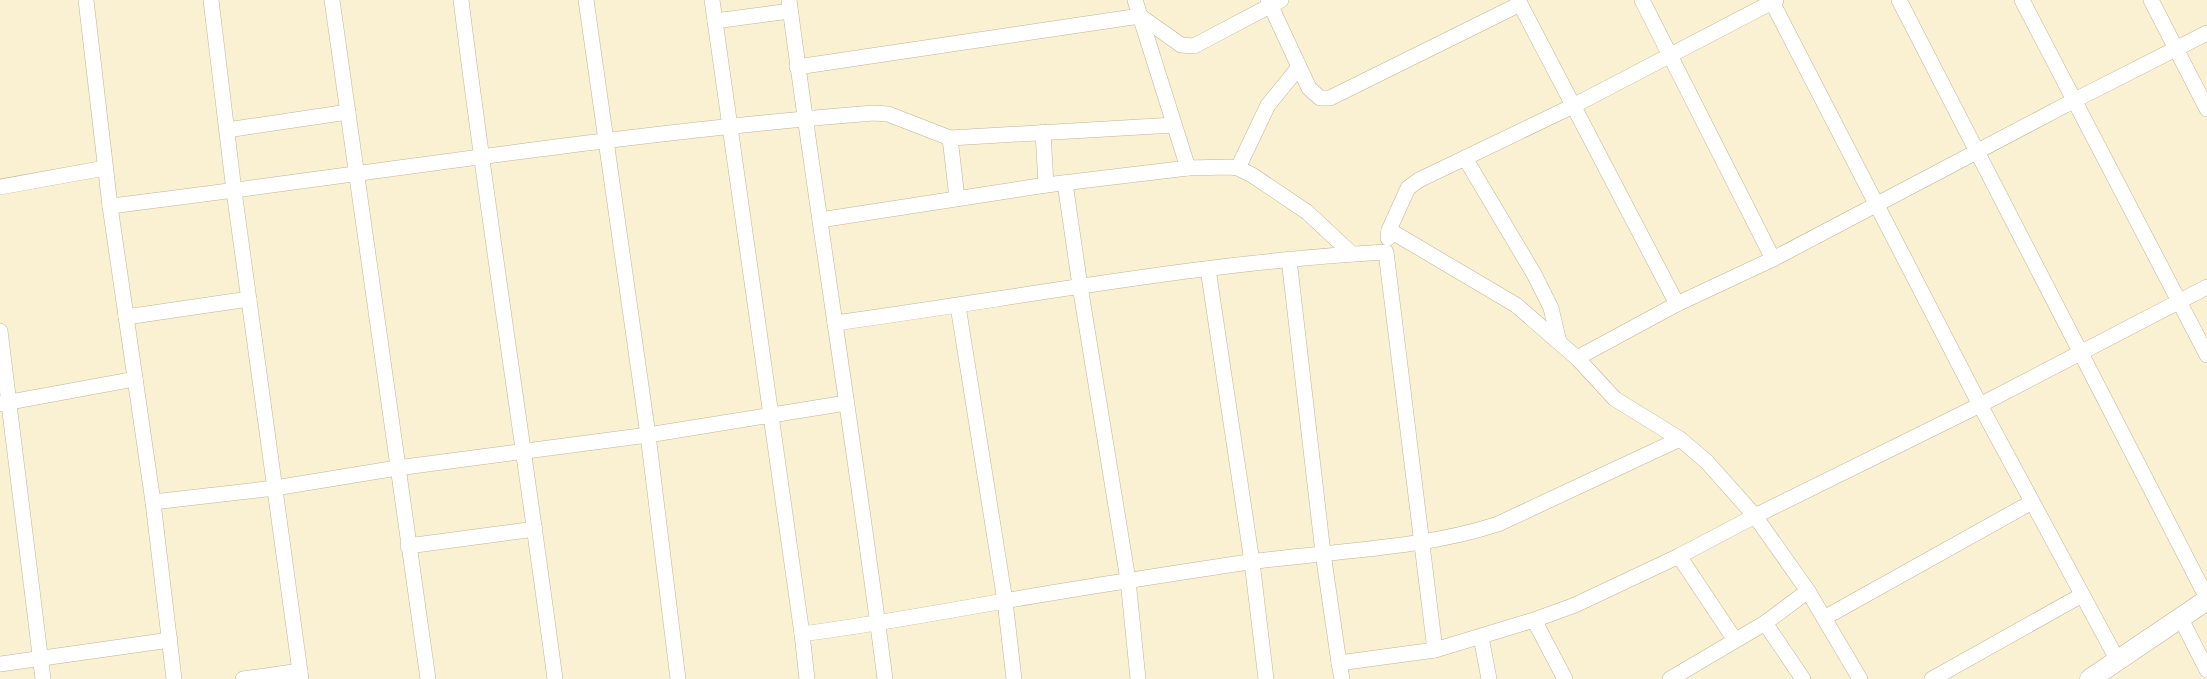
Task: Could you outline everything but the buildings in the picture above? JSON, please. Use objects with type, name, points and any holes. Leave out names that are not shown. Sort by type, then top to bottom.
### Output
[{"type":"street","points":[[86,0],[105,168],[153,502],[174,679]]},
{"type":"street","points":[[211,0],[234,191],[300,675],[243,679]]},
{"type":"street","points":[[332,0],[428,679]]},
{"type":"street","points":[[460,0],[480,156],[555,679]]},
{"type":"street","points":[[586,0],[648,435],[678,679]]},
{"type":"street","points":[[712,0],[807,679]]},
{"type":"street","points":[[1135,0],[1188,168]]},
{"type":"street","points":[[1642,0],[1773,259]]},
{"type":"street","points":[[1899,0],[2207,599],[2095,678]]},
{"type":"street","points":[[2022,0],[2207,355]]},
{"type":"street","points":[[2151,0],[2207,109]]},
{"type":"street","points":[[1435,650],[1386,252],[1389,230],[1408,188],[1419,180],[1573,106],[1773,1],[1980,405],[2118,661]]},
{"type":"street","points":[[797,68],[1140,16],[1181,45],[1188,47],[1194,46],[1273,2],[1309,88],[1320,98],[1330,98],[1519,2],[1677,304]]},
{"type":"street","points":[[715,21],[790,5],[804,119],[885,679]]},
{"type":"street","points":[[1577,358],[1677,304],[1773,259],[2207,33]]},
{"type":"street","points":[[1238,168],[1268,105],[1299,67]]},
{"type":"street","points":[[227,130],[348,112]]},
{"type":"street","points":[[110,206],[357,175],[606,140],[804,119],[888,114],[950,138],[1174,125]]},
{"type":"street","points":[[1043,132],[1046,185]]},
{"type":"street","points":[[950,138],[957,198]]},
{"type":"street","points":[[1465,158],[1534,274],[1551,308],[1559,342]]},
{"type":"street","points":[[820,220],[1046,185],[1214,166],[1238,168],[1252,175],[1307,212],[1352,254]]},
{"type":"street","points":[[0,187],[105,168]]},
{"type":"street","points":[[1065,183],[1128,580],[1138,679]]},
{"type":"street","points":[[1389,230],[1516,305],[1577,358],[1615,399],[1680,439],[1707,462],[1755,516],[1809,591],[1860,679]]},
{"type":"street","points":[[835,323],[1208,269],[1289,259],[1386,252]]},
{"type":"street","points":[[1289,259],[1323,553],[1341,679]]},
{"type":"street","points":[[1208,269],[1252,562],[1266,679]]},
{"type":"street","points":[[1339,663],[1435,650],[1575,605],[1679,556],[1980,405],[2207,287]]},
{"type":"street","points":[[126,316],[249,299]]},
{"type":"street","points":[[958,306],[1005,601],[1014,679]]},
{"type":"street","points":[[0,331],[5,403],[43,679]]},
{"type":"street","points":[[5,403],[135,379]]},
{"type":"street","points":[[153,502],[275,488],[397,468],[648,435],[846,403]]},
{"type":"street","points":[[802,634],[878,624],[1128,580],[1422,541],[1477,530],[1498,524],[1680,439]]},
{"type":"street","points":[[1824,618],[2032,501]]},
{"type":"street","points":[[408,546],[535,529]]},
{"type":"street","points":[[1679,556],[1735,640]]},
{"type":"street","points":[[1670,679],[1765,623],[1809,591]]},
{"type":"street","points":[[1932,679],[2082,595]]},
{"type":"street","points":[[2181,619],[2207,670]]},
{"type":"street","points":[[1534,620],[1565,679]]},
{"type":"street","points":[[1765,623],[1803,679]]},
{"type":"street","points":[[1481,637],[1489,679]]},
{"type":"street","points":[[0,664],[170,640]]}]
